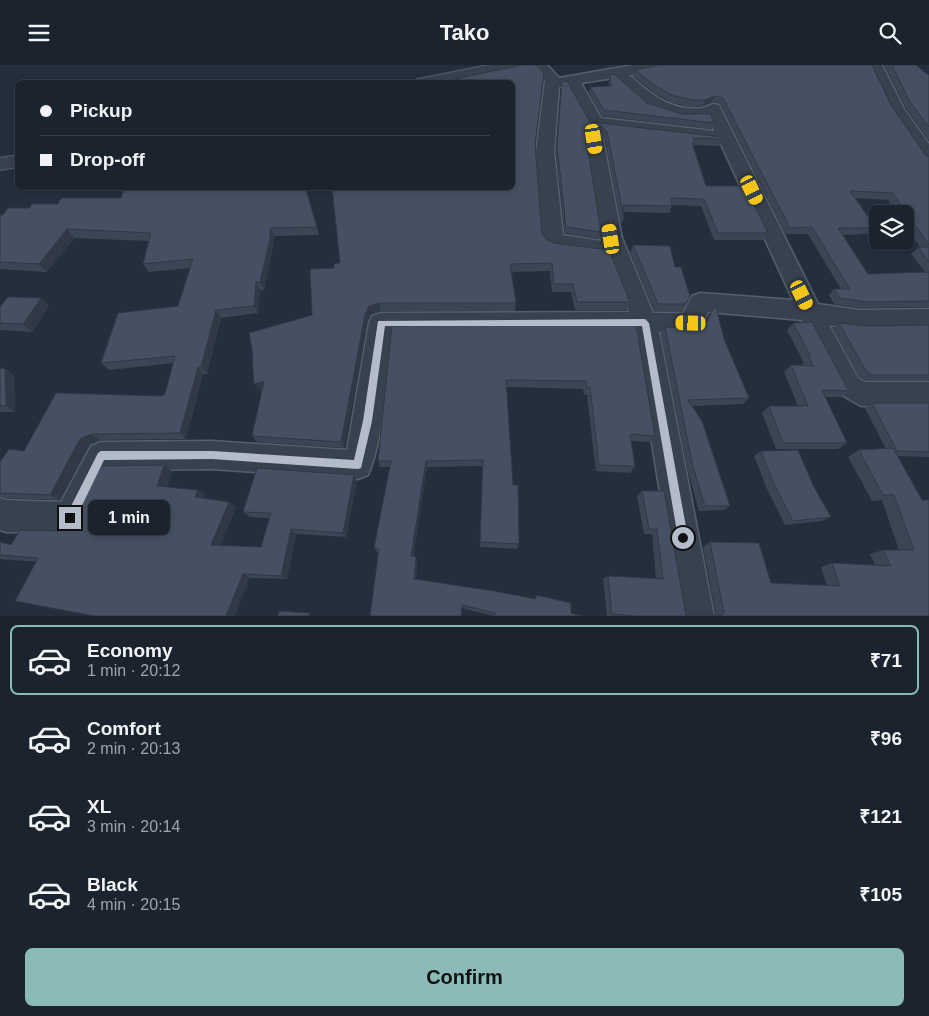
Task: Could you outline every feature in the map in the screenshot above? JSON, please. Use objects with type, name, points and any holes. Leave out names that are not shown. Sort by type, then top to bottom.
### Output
[{"type":"street","points":[[438,80],[514,65]]},
{"type":"street","points":[[538,65],[563,81],[595,123],[690,132],[727,138]]},
{"type":"street","points":[[617,251],[553,241],[545,152],[552,84],[660,65]]},
{"type":"street","points":[[874,65],[896,111],[929,157]]},
{"type":"street","points":[[616,72],[652,103],[680,113],[714,111],[810,312],[849,386],[861,394],[929,394]]},
{"type":"street","points":[[594,139],[611,239],[645,323],[697,616]]},
{"type":"street","points":[[0,164],[15,162]]},
{"type":"street","points":[[0,514],[6,516],[70,518],[101,456],[212,455],[358,465],[367,421],[381,323],[691,323],[700,302],[789,309],[860,320],[929,319]]},
{"type":"building","points":[[522,65],[536,65],[544,73],[535,144],[542,234],[546,239],[554,243],[609,250],[630,302],[577,302],[573,284],[554,284],[552,263],[510,264],[516,303],[379,303],[369,306],[365,315],[341,442],[252,436],[264,381],[254,384],[253,355],[249,333],[312,315],[310,269],[334,268],[334,264],[340,263],[332,190],[515,190],[515,80],[450,80]]},
{"type":"building","points":[[660,65],[872,65],[891,105],[926,156],[929,156],[929,245],[914,223],[914,205],[901,205],[893,193],[850,191],[869,218],[869,228],[838,228],[868,274],[929,272],[929,301],[866,302],[840,298],[834,289],[850,289],[812,227],[790,228],[723,98],[715,96],[705,100],[694,100],[674,96],[657,87],[635,70]]},
{"type":"building","points":[[892,65],[916,65],[929,75],[929,127],[910,102]]},
{"type":"building","points":[[614,74],[647,103],[682,114],[710,114],[714,123],[604,110],[590,87],[611,86],[610,75]]},
{"type":"building","points":[[567,81],[590,122],[722,137],[723,139],[693,138],[695,143],[692,143],[706,186],[745,186],[768,233],[718,233],[704,199],[671,198],[672,206],[623,205],[624,218],[607,132],[602,126],[589,126],[585,132],[601,232],[566,227],[557,145],[562,82]]},
{"type":"building","points":[[123,190],[306,190],[317,227],[270,228],[270,239],[260,282],[256,282],[254,306],[216,310],[201,367],[198,367],[180,433],[92,434],[80,439],[50,495],[0,493],[0,462],[9,449],[24,451],[56,393],[161,396],[165,394],[175,356],[101,363],[118,313],[178,306],[193,259],[143,264],[151,233],[67,229],[39,264],[0,262],[0,215],[3,215],[8,208],[29,208],[32,204],[58,204],[61,198],[121,198]]},
{"type":"building","points":[[633,245],[670,246],[675,267],[681,267],[690,296],[686,304],[658,304]]},
{"type":"building","points":[[918,247],[929,247],[929,262]]},
{"type":"building","points":[[8,297],[41,298],[23,324],[0,323],[0,307]]},
{"type":"building","points":[[714,307],[716,307],[724,339],[749,398],[688,400],[702,421],[730,506],[705,506],[693,467],[665,327],[695,328],[705,325]]},
{"type":"building","points":[[812,322],[850,391],[822,390],[847,443],[783,443],[769,406],[808,406],[791,365],[813,366],[809,357],[811,357],[793,323]]},
{"type":"building","points":[[839,323],[866,326],[929,325],[929,375],[872,375],[866,371]]},
{"type":"building","points":[[636,325],[655,436],[630,434],[635,466],[599,465],[590,387],[587,387],[586,381],[506,380],[513,485],[518,485],[519,544],[480,542],[483,460],[426,461],[411,556],[416,557],[414,579],[536,599],[536,595],[571,603],[571,613],[582,616],[495,616],[495,613],[462,605],[461,616],[370,616],[379,549],[374,548],[391,461],[378,461],[392,326]]},
{"type":"building","points":[[0,368],[5,369],[6,406],[0,406]]},
{"type":"building","points":[[872,403],[929,403],[929,452],[897,451]]},
{"type":"building","points":[[893,448],[922,500],[929,500],[929,616],[637,616],[612,614],[608,576],[663,579],[657,529],[649,529],[642,491],[664,491],[686,615],[722,615],[724,613],[710,542],[759,543],[771,583],[840,586],[832,563],[891,566],[883,550],[914,550],[894,495],[883,495],[859,450]]},
{"type":"building","points":[[798,450],[814,487],[831,517],[793,521],[773,482],[761,451]]},
{"type":"building","points":[[164,465],[157,486],[198,490],[195,497],[229,502],[211,545],[261,547],[271,513],[243,512],[257,468],[354,475],[343,533],[291,529],[281,576],[243,574],[226,616],[94,616],[15,601],[38,558],[0,555],[0,542],[11,545],[20,530],[58,531],[70,526],[100,466]]},
{"type":"building","points":[[279,611],[310,613],[309,616],[278,616]]},
{"type":"route","points":[[70,518],[101,456],[212,455],[358,465],[367,421],[381,323],[552,321],[645,323],[683,538]]}]
